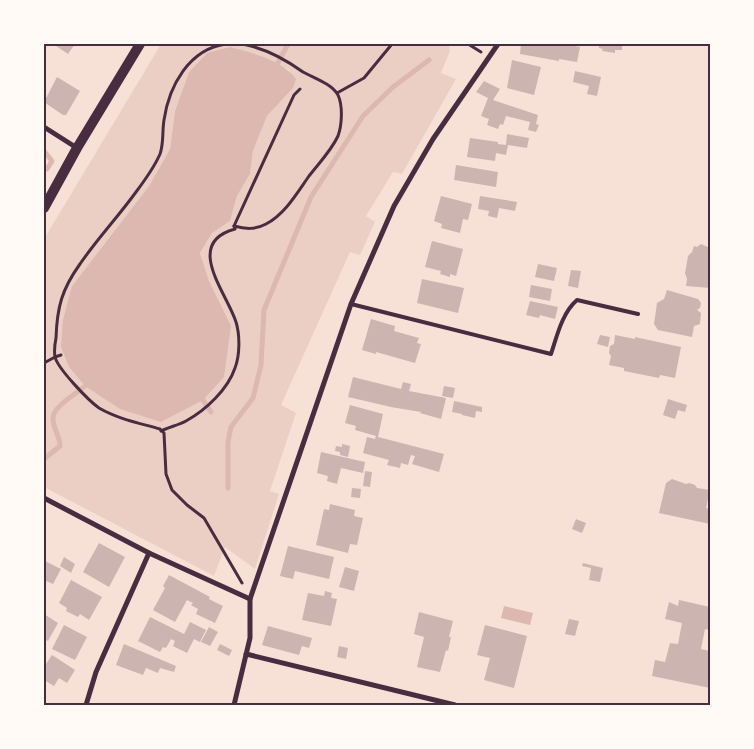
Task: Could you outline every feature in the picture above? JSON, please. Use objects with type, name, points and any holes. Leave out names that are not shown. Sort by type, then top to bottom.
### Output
[{"type":"main road","points":[[44,208],[77,148],[140,44]]},
{"type":"street","points":[[234,705],[250,638],[250,599],[351,304],[394,206],[433,139],[498,44]]},
{"type":"street","points":[[44,127],[77,148]]},
{"type":"street","points":[[44,498],[149,553],[250,599]]},
{"type":"street","points":[[86,705],[96,672],[149,553]]},
{"type":"street","points":[[246,654],[455,705]]},
{"type":"lane","points":[[351,304],[551,354],[566,312],[577,300],[638,314]]},
{"type":"path","points":[[226,44],[200,54],[184,69],[177,81],[171,93],[164,120],[161,153],[152,170],[107,231],[80,263],[61,296],[55,356],[74,384],[88,399],[100,408],[116,417],[164,433],[166,474],[172,490],[204,518],[250,599]]},
{"type":"path","points":[[234,226],[247,229],[268,223],[283,210],[332,146],[338,134],[341,112],[337,93],[332,88],[289,62],[255,45],[242,44]]},
{"type":"path","points":[[337,93],[364,78],[392,44]]},
{"type":"path","points":[[468,44],[483,53]]},
{"type":"path","points":[[161,431],[185,421],[207,406],[228,383],[236,367],[238,346],[236,324],[231,309],[211,268],[212,244],[219,235],[235,229],[234,226],[294,96],[300,89]]},
{"type":"path","points":[[44,363],[55,356],[61,356]]},
{"type":"shaded area","points":[[161,44],[449,44],[450,51],[441,73],[456,79],[402,174],[393,172],[366,216],[375,222],[360,255],[350,252],[281,405],[296,413],[270,491],[279,494],[255,569],[225,547],[214,576],[44,487],[44,239]],"holes":[[[207,53],[256,54],[289,70],[293,88],[267,116],[253,151],[250,174],[237,196],[230,221],[212,233],[200,253],[209,281],[72,286],[149,186],[170,149],[175,111],[189,72]]]},
{"type":"shaded area","points":[[230,47],[275,62],[290,72],[296,79],[293,88],[267,116],[253,151],[250,174],[237,196],[230,221],[212,233],[200,253],[209,281],[231,326],[224,377],[203,400],[161,422],[120,409],[85,386],[69,367],[61,347],[63,320],[72,286],[149,186],[170,149],[175,111],[189,72],[207,53]]},
{"type":"shaded area","points":[[504,606],[533,613],[530,625],[501,618]]},
{"type":"building","points":[[57,44],[75,44],[68,54],[56,46]]},
{"type":"building","points":[[521,44],[563,44],[580,47],[577,62],[559,59],[559,61],[520,54]]},
{"type":"building","points":[[599,44],[622,44],[622,50],[615,50],[615,53],[602,51],[603,49],[599,48]]},
{"type":"building","points":[[512,60],[541,67],[534,95],[507,88]]},
{"type":"building","points":[[575,71],[601,77],[597,96],[587,94],[589,86],[573,82]]},
{"type":"building","points":[[57,77],[80,91],[66,115],[63,115],[44,102]]},
{"type":"building","points":[[484,81],[500,89],[493,100],[538,115],[536,124],[539,125],[536,132],[528,130],[530,122],[506,116],[503,125],[500,124],[498,129],[487,125],[489,119],[481,116],[488,98],[476,92]]},
{"type":"building","points":[[507,134],[529,138],[527,148],[508,145],[506,155],[496,153],[495,161],[467,157],[470,138],[506,145]]},
{"type":"building","points":[[456,165],[498,172],[496,187],[454,180]]},
{"type":"building","points":[[441,196],[472,204],[468,220],[463,219],[460,233],[441,228],[442,224],[434,221]]},
{"type":"building","points":[[480,196],[517,202],[515,211],[499,208],[497,218],[488,216],[489,211],[478,209]]},
{"type":"building","points":[[432,241],[463,249],[456,276],[450,274],[450,277],[440,274],[441,271],[425,267]]},
{"type":"building","points":[[701,244],[710,248],[710,288],[686,286],[687,279],[685,273],[688,256],[694,246],[697,247]]},
{"type":"building","points":[[538,264],[557,268],[554,281],[535,277]]},
{"type":"building","points":[[571,270],[581,271],[578,288],[568,286]]},
{"type":"building","points":[[422,279],[464,288],[458,313],[417,303]]},
{"type":"building","points":[[531,285],[552,289],[550,301],[529,297]]},
{"type":"building","points":[[667,290],[698,299],[701,303],[700,308],[697,310],[701,313],[700,324],[694,326],[692,337],[658,330],[654,324],[657,303],[664,299]]},
{"type":"building","points":[[530,301],[558,307],[555,319],[540,315],[539,318],[526,315]]},
{"type":"building","points":[[371,319],[395,326],[394,331],[419,338],[417,343],[421,344],[415,363],[362,350]]},
{"type":"building","points":[[600,335],[610,337],[608,347],[597,344]]},
{"type":"building","points":[[615,335],[635,339],[635,337],[681,347],[675,378],[660,375],[659,378],[624,371],[624,368],[609,365],[611,356],[609,353],[610,346],[614,344]]},
{"type":"building","points":[[353,377],[401,389],[403,382],[411,384],[409,391],[446,398],[441,419],[421,412],[348,397]]},
{"type":"building","points":[[444,386],[455,388],[453,398],[442,396]]},
{"type":"building","points":[[668,399],[687,405],[685,412],[678,410],[675,419],[663,415]]},
{"type":"building","points":[[454,401],[482,407],[482,412],[476,411],[475,418],[452,412]]},
{"type":"building","points":[[350,405],[383,414],[378,437],[444,454],[439,472],[412,464],[415,456],[411,455],[408,465],[401,463],[400,468],[387,465],[389,460],[363,453],[367,437],[375,439],[376,436],[355,430],[356,426],[345,423]]},
{"type":"building","points":[[342,444],[350,446],[348,457],[340,455],[340,452],[335,451],[336,446],[342,447]]},
{"type":"building","points":[[321,452],[365,462],[363,473],[341,468],[337,484],[327,481],[328,476],[317,473]]},
{"type":"building","points":[[365,471],[372,472],[370,487],[363,486]]},
{"type":"building","points":[[672,479],[695,485],[697,488],[710,490],[706,508],[710,509],[710,524],[659,513],[666,483]]},
{"type":"building","points":[[352,488],[361,489],[360,498],[351,497]]},
{"type":"building","points":[[330,504],[355,510],[354,516],[363,518],[357,545],[350,544],[348,553],[316,545],[324,509],[329,510]]},
{"type":"building","points":[[576,519],[586,523],[582,533],[572,529]]},
{"type":"building","points":[[99,543],[125,557],[109,587],[83,572]]},
{"type":"building","points":[[288,546],[334,557],[329,579],[295,571],[293,579],[280,576]]},
{"type":"building","points":[[64,557],[75,564],[71,573],[60,566]]},
{"type":"building","points":[[45,561],[61,569],[53,584],[44,580]]},
{"type":"building","points":[[583,563],[603,568],[600,582],[589,580],[591,568],[582,566]]},
{"type":"building","points":[[345,567],[359,571],[354,591],[339,587]]},
{"type":"building","points":[[169,575],[223,606],[215,623],[196,614],[198,609],[187,600],[175,622],[153,610],[165,588],[163,586]]},
{"type":"building","points":[[71,580],[102,597],[89,620],[80,614],[78,617],[66,611],[67,608],[59,603]]},
{"type":"building","points":[[325,591],[332,593],[331,598],[337,599],[331,626],[302,620],[308,593],[324,596]]},
{"type":"building","points":[[679,600],[710,607],[710,630],[705,629],[701,649],[710,651],[710,688],[652,676],[655,660],[665,662],[670,643],[678,644],[682,623],[665,619],[669,602],[678,606]]},
{"type":"building","points":[[419,612],[453,621],[448,651],[446,650],[440,672],[417,667],[424,637],[414,634]]},
{"type":"building","points":[[44,614],[58,623],[48,641],[44,639]]},
{"type":"building","points":[[150,617],[184,634],[190,622],[206,630],[200,642],[194,639],[187,653],[173,646],[175,641],[171,639],[166,648],[163,647],[160,652],[138,641]]},
{"type":"building","points":[[569,619],[579,621],[575,636],[565,634]]},
{"type":"building","points":[[64,625],[87,637],[75,660],[52,649]]},
{"type":"building","points":[[485,625],[527,636],[514,688],[484,680],[490,658],[477,655]]},
{"type":"building","points":[[268,626],[312,638],[309,648],[302,646],[299,655],[262,645]]},
{"type":"building","points":[[209,627],[218,632],[210,646],[201,642]]},
{"type":"building","points":[[124,644],[176,666],[174,672],[160,668],[158,673],[146,668],[143,675],[116,665]]},
{"type":"building","points":[[220,644],[232,650],[229,656],[217,650]]},
{"type":"building","points":[[339,646],[348,648],[346,659],[337,657]]},
{"type":"building","points":[[52,655],[75,670],[67,683],[59,678],[54,686],[44,680],[44,667]]},
{"type":"waterway","points":[[275,68],[288,44]]},
{"type":"waterway","points":[[228,488],[228,442],[231,427],[253,398],[261,365],[264,310],[311,197],[363,116],[393,87],[429,60]]},
{"type":"waterway","points":[[44,151],[52,161],[47,169]]},
{"type":"waterway","points":[[44,459],[60,446],[53,423],[56,410],[88,382]]},
{"type":"waterway","points":[[203,400],[211,412]]}]
